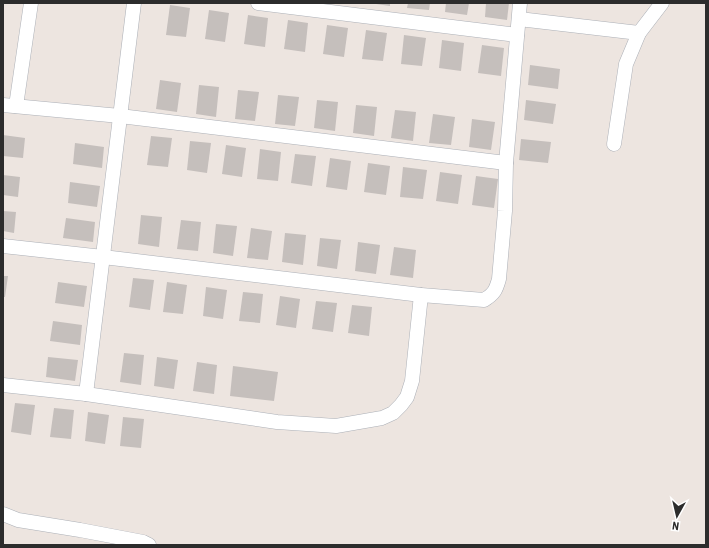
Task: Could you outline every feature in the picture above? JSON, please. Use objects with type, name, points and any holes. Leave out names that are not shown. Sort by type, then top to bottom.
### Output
[{"type":"street","points":[[31,3],[10,105],[120,116],[506,163]]},
{"type":"street","points":[[86,394],[134,3]]},
{"type":"street","points":[[258,3],[517,35]]},
{"type":"street","points":[[3,246],[103,256],[421,295],[484,300],[491,296],[496,289],[499,279],[505,211],[506,163],[520,3]]},
{"type":"street","points":[[614,144],[626,64],[639,33],[662,3]]},
{"type":"street","points":[[519,19],[639,33]]},
{"type":"street","points":[[3,385],[86,394],[277,422],[336,426],[382,418],[393,413],[407,397],[412,381],[421,295]]},
{"type":"street","points":[[3,514],[18,520],[143,542],[149,545]]},
{"type":"building","points":[[390,3],[390,6],[376,4]]},
{"type":"building","points":[[408,3],[430,3],[429,10],[407,8]]},
{"type":"building","points":[[446,3],[469,3],[467,15],[445,12]]},
{"type":"building","points":[[486,3],[509,3],[507,20],[485,17]]},
{"type":"building","points":[[170,5],[190,8],[186,37],[166,35]]},
{"type":"building","points":[[209,10],[229,13],[225,42],[205,39]]},
{"type":"building","points":[[248,15],[268,18],[265,47],[244,44]]},
{"type":"building","points":[[288,20],[308,23],[305,52],[284,49]]},
{"type":"building","points":[[327,25],[348,28],[344,57],[323,54]]},
{"type":"building","points":[[366,30],[387,33],[383,61],[362,59]]},
{"type":"building","points":[[404,35],[426,38],[422,66],[401,64]]},
{"type":"building","points":[[442,40],[464,43],[461,71],[439,68]]},
{"type":"building","points":[[482,45],[504,48],[501,76],[478,73]]},
{"type":"building","points":[[530,65],[560,69],[558,89],[528,85]]},
{"type":"building","points":[[160,80],[181,83],[177,112],[156,109]]},
{"type":"building","points":[[199,85],[219,87],[216,117],[196,114]]},
{"type":"building","points":[[238,90],[259,92],[255,121],[235,119]]},
{"type":"building","points":[[278,95],[299,97],[295,126],[275,124]]},
{"type":"building","points":[[317,100],[338,102],[335,131],[314,128]]},
{"type":"building","points":[[526,100],[556,104],[553,124],[524,120]]},
{"type":"building","points":[[356,105],[377,107],[374,136],[353,133]]},
{"type":"building","points":[[395,110],[416,112],[413,141],[391,138]]},
{"type":"building","points":[[433,114],[455,117],[451,145],[429,143]]},
{"type":"building","points":[[472,119],[495,122],[491,150],[469,147]]},
{"type":"building","points":[[3,135],[25,138],[23,158],[3,156]]},
{"type":"building","points":[[151,136],[172,138],[168,167],[147,165]]},
{"type":"building","points":[[521,139],[551,142],[548,163],[519,160]]},
{"type":"building","points":[[190,141],[211,143],[207,173],[187,170]]},
{"type":"building","points":[[75,143],[104,147],[102,168],[73,164]]},
{"type":"building","points":[[226,145],[246,148],[242,177],[222,174]]},
{"type":"building","points":[[260,149],[281,152],[278,181],[257,179]]},
{"type":"building","points":[[295,154],[316,156],[312,186],[291,183]]},
{"type":"building","points":[[330,158],[351,161],[347,190],[326,187]]},
{"type":"building","points":[[368,163],[390,166],[386,195],[364,192]]},
{"type":"building","points":[[403,167],[427,170],[423,199],[400,197]]},
{"type":"building","points":[[440,172],[462,175],[458,204],[436,201]]},
{"type":"building","points":[[3,175],[20,177],[18,197],[3,195]]},
{"type":"building","points":[[476,176],[498,179],[494,208],[472,205]]},
{"type":"building","points":[[70,182],[100,186],[97,207],[68,203]]},
{"type":"building","points":[[3,211],[16,212],[14,233],[3,231]]},
{"type":"building","points":[[141,215],[162,217],[159,247],[138,244]]},
{"type":"building","points":[[66,218],[95,222],[93,242],[63,238]]},
{"type":"building","points":[[181,220],[201,222],[198,251],[177,249]]},
{"type":"building","points":[[216,224],[237,226],[233,256],[213,253]]},
{"type":"building","points":[[251,228],[272,231],[268,260],[247,258]]},
{"type":"building","points":[[285,233],[306,235],[303,265],[282,262]]},
{"type":"building","points":[[320,238],[341,240],[337,269],[317,266]]},
{"type":"building","points":[[358,242],[380,245],[376,274],[355,271]]},
{"type":"building","points":[[394,247],[416,250],[413,278],[390,275]]},
{"type":"building","points":[[3,276],[8,276],[5,297],[3,297]]},
{"type":"building","points":[[133,278],[154,280],[150,310],[129,307]]},
{"type":"building","points":[[58,282],[87,286],[84,307],[55,303]]},
{"type":"building","points":[[167,282],[187,285],[183,314],[163,312]]},
{"type":"building","points":[[206,287],[227,290],[223,319],[203,316]]},
{"type":"building","points":[[243,292],[263,294],[260,323],[239,321]]},
{"type":"building","points":[[280,296],[300,299],[296,328],[276,325]]},
{"type":"building","points":[[316,301],[337,303],[333,332],[312,329]]},
{"type":"building","points":[[352,305],[372,307],[369,336],[348,333]]},
{"type":"building","points":[[53,321],[82,325],[80,345],[50,341]]},
{"type":"building","points":[[124,353],[144,355],[141,385],[120,382]]},
{"type":"building","points":[[48,357],[78,360],[75,381],[46,377]]},
{"type":"building","points":[[157,357],[178,360],[174,389],[154,386]]},
{"type":"building","points":[[197,362],[217,365],[214,394],[193,391]]},
{"type":"building","points":[[233,366],[278,372],[274,401],[230,396]]},
{"type":"building","points":[[15,403],[35,405],[31,435],[11,432]]},
{"type":"building","points":[[54,408],[74,410],[71,439],[50,437]]},
{"type":"building","points":[[88,412],[109,415],[105,444],[85,441]]},
{"type":"building","points":[[123,417],[144,419],[141,448],[120,446]]}]
